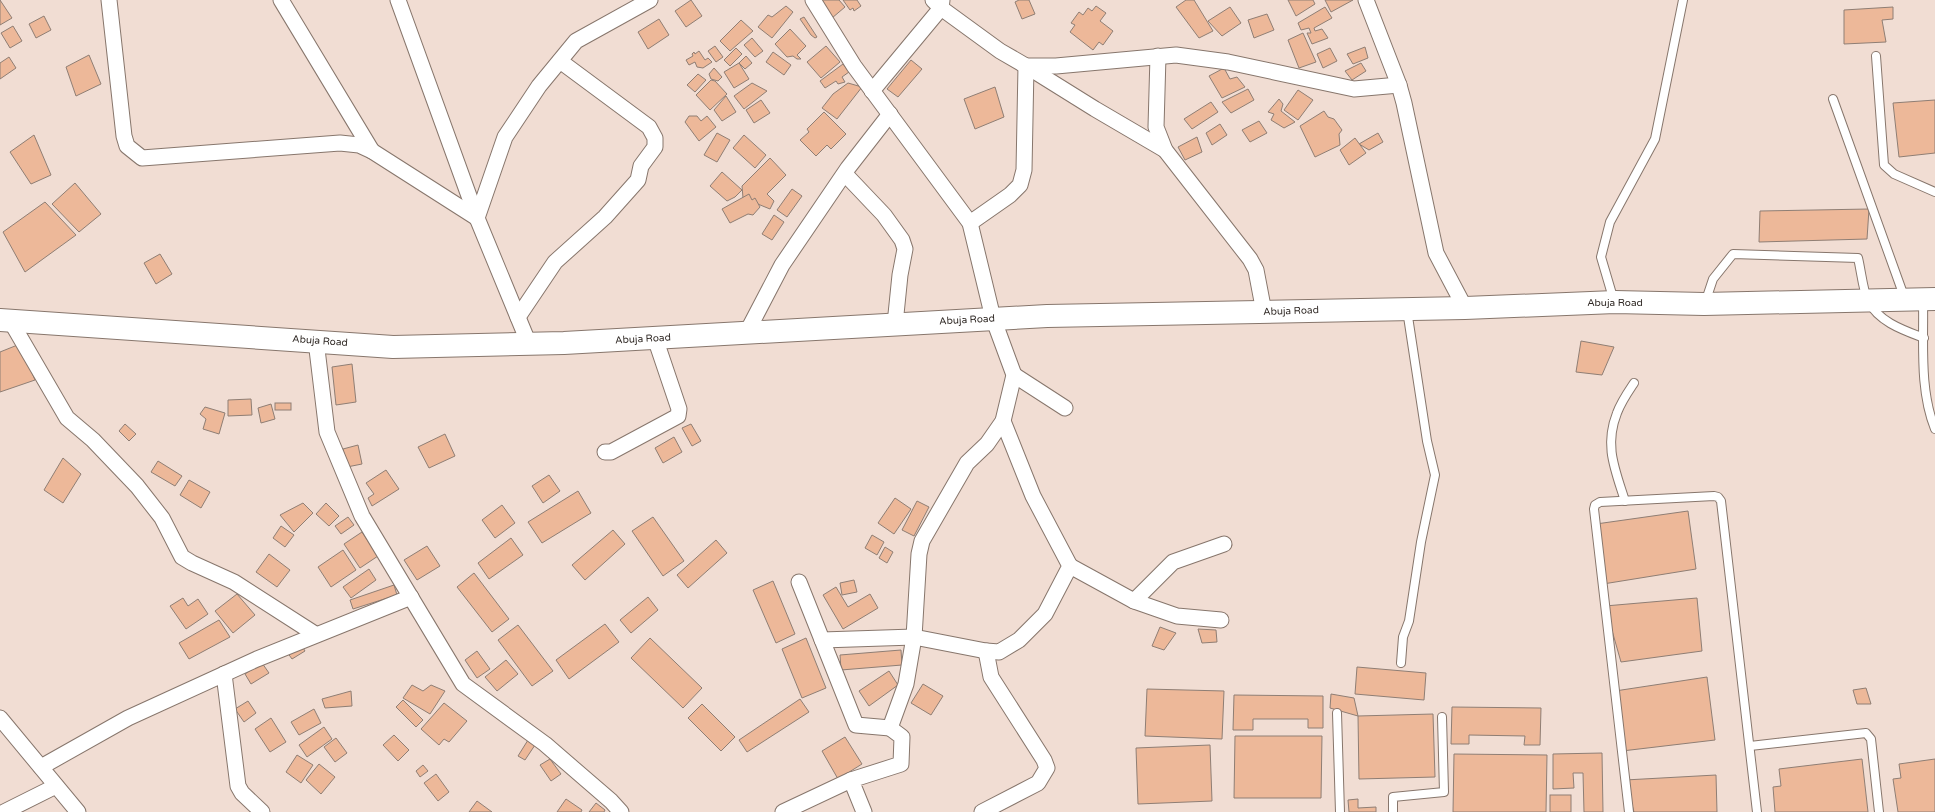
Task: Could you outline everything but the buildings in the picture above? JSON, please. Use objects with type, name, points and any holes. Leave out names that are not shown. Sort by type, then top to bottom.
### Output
[{"type":"main road","name":"Abuja Road","points":[[5,320],[393,347],[529,344],[655,338],[993,318],[1465,308],[1615,302],[1704,304],[1921,300]]},
{"type":"street","points":[[109,0],[124,136],[128,146],[142,158],[340,143],[359,145],[372,151],[477,218]]},
{"type":"street","points":[[281,0],[372,151]]},
{"type":"street","points":[[398,0],[477,218],[529,344]]},
{"type":"street","points":[[477,218],[505,137],[539,86],[576,41],[650,0]]},
{"type":"street","points":[[813,0],[854,66],[970,223],[993,318],[1014,375],[1003,421],[987,444],[967,463],[922,541],[919,554],[914,637],[906,684],[890,728]]},
{"type":"street","points":[[1366,0],[1399,85],[1436,253],[1465,308]]},
{"type":"street","points":[[872,90],[939,3],[1000,51],[1165,150]]},
{"type":"street","points":[[1026,66],[1056,66],[1176,55],[1228,62],[1354,89],[1399,85]]},
{"type":"street","points":[[1158,56],[1156,127],[1165,150],[1250,259],[1256,270],[1264,312]]},
{"type":"street","points":[[518,317],[555,262],[605,217],[638,180],[641,166],[655,147],[655,138],[649,127],[560,61]]},
{"type":"street","points":[[970,223],[1010,196],[1020,185],[1024,170],[1026,66]]},
{"type":"street","points":[[747,332],[782,265],[845,174],[890,114]]},
{"type":"street","points":[[845,174],[884,215],[902,240],[905,249],[900,276],[895,324]]},
{"type":"street","points":[[5,320],[67,418],[93,440],[137,486],[162,518],[182,557],[234,582],[315,634]]},
{"type":"street","points":[[605,452],[611,452],[678,416],[679,409],[655,338]]},
{"type":"street","points":[[316,341],[327,432],[362,516],[463,684],[545,744],[611,801],[621,812]]},
{"type":"street","points":[[1014,375],[1066,408]]},
{"type":"street","points":[[1003,421],[1033,496],[1070,566],[1134,601],[1177,616],[1221,620]]},
{"type":"street","points":[[1134,601],[1173,562],[1224,544]]},
{"type":"street","points":[[822,640],[914,637],[986,651],[999,652],[1019,640],[1045,614],[1070,566]]},
{"type":"street","points":[[784,812],[851,780],[901,764],[902,737],[890,728],[856,725],[798,582]]},
{"type":"street","points":[[41,767],[128,718],[315,634],[411,597]]},
{"type":"street","points":[[982,812],[1038,783],[1047,768],[1044,760],[991,677],[986,651]]},
{"type":"street","points":[[224,674],[238,786],[253,809]]},
{"type":"street","points":[[0,718],[78,812]]},
{"type":"street","points":[[851,780],[864,812]]},
{"type":"street","points":[[4,812],[56,786]]},
{"type":"lane","points":[[1615,302],[1601,257],[1610,222],[1655,139],[1683,0]]},
{"type":"lane","points":[[1876,56],[1884,165],[1894,174],[1935,192]]},
{"type":"lane","points":[[1833,99],[1921,300],[1924,338],[1924,380],[1929,414],[1935,429]]},
{"type":"lane","points":[[1704,304],[1713,279],[1733,254],[1858,258],[1868,300],[1884,320],[1924,338]]},
{"type":"lane","points":[[1402,664],[1403,637],[1409,621],[1421,542],[1435,475],[1427,441],[1407,309]]},
{"type":"lane","points":[[1625,501],[1611,459],[1610,439],[1617,412],[1634,383]]},
{"type":"lane","points":[[1629,812],[1594,510],[1596,505],[1600,502],[1714,496],[1718,497],[1721,501],[1757,812]]},
{"type":"lane","points":[[1337,713],[1340,812]]},
{"type":"lane","points":[[1393,812],[1393,797],[1444,792],[1442,717]]},
{"type":"lane","points":[[1750,746],[1866,733],[1871,739],[1879,812]]}]
